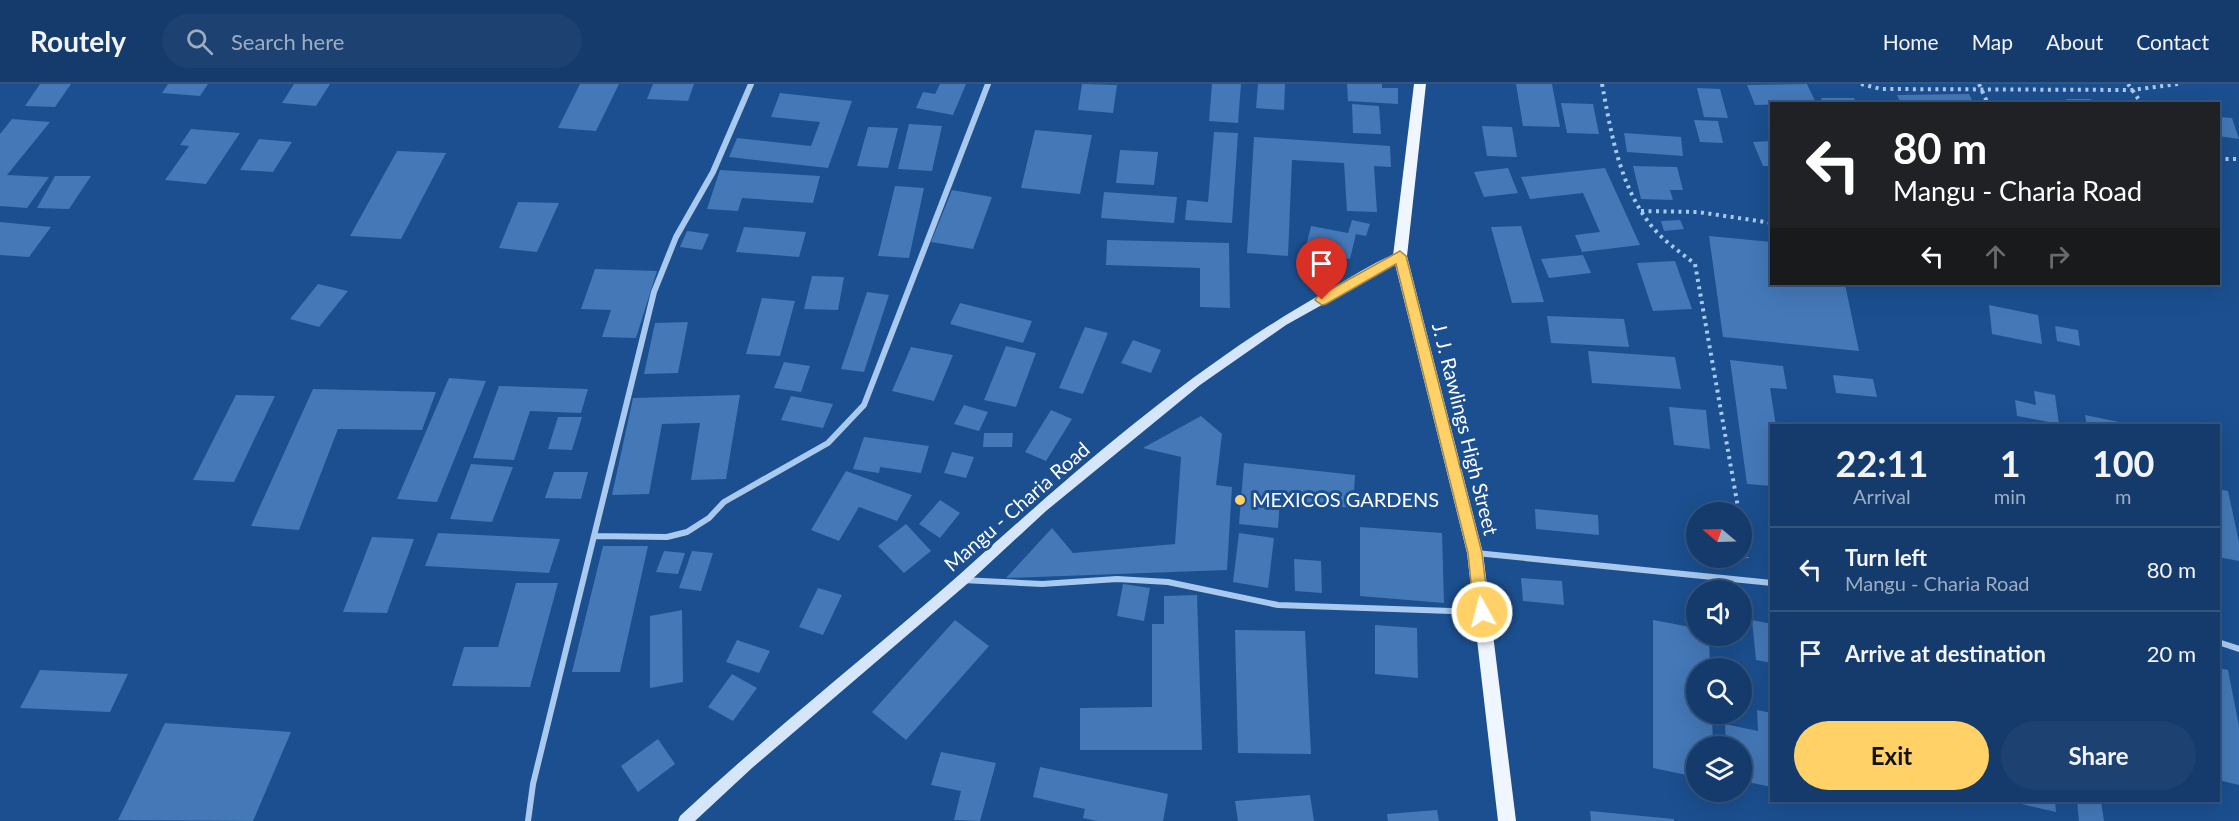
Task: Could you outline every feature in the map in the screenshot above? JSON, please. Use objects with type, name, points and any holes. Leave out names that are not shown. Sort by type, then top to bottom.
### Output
[{"type":"main road","name":"J. J. Rawlings High Street","points":[[1420,84],[1400,256],[1475,553],[1507,821]]},
{"type":"street","points":[[528,821],[533,784],[654,292],[676,237],[712,172],[751,84]]},
{"type":"street","points":[[594,536],[667,537],[687,532],[709,518],[724,502],[828,443],[846,427],[864,405],[988,84]]},
{"type":"street","name":"Mangu - Charia Road","points":[[685,821],[747,763],[962,580],[1042,507],[1196,382],[1282,322],[1400,256]]},
{"type":"street","points":[[1475,553],[1770,583]]},
{"type":"street","points":[[962,580],[1042,584],[1117,579],[1168,582],[1278,604],[1482,612]]},
{"type":"street","points":[[2220,643],[2239,649]]},
{"type":"path","points":[[1602,84],[1616,160],[1641,211],[1664,240],[1695,264],[1737,502]]},
{"type":"path","points":[[1861,84],[1881,89],[2132,90],[2178,84]]},
{"type":"path","points":[[1979,84],[1987,102]]},
{"type":"path","points":[[2128,84],[2141,102]]},
{"type":"path","points":[[2220,159],[2239,159]]},
{"type":"path","points":[[1641,211],[1698,212],[1770,223]]},
{"type":"building","points":[[40,84],[71,84],[55,107],[25,106]]},
{"type":"building","points":[[168,84],[208,84],[200,96],[162,93]]},
{"type":"building","points":[[294,84],[330,84],[316,106],[282,103]]},
{"type":"building","points":[[580,84],[619,84],[596,131],[558,128]]},
{"type":"building","points":[[653,84],[694,84],[688,101],[647,99]]},
{"type":"building","points":[[940,84],[966,84],[953,115],[916,108],[923,92],[935,94]]},
{"type":"building","points":[[1082,84],[1117,85],[1113,113],[1078,110]]},
{"type":"building","points":[[1212,84],[1241,84],[1238,123],[1209,121]]},
{"type":"building","points":[[1258,84],[1285,84],[1284,110],[1256,108]]},
{"type":"building","points":[[1347,84],[1382,84],[1382,88],[1398,88],[1398,104],[1348,101]]},
{"type":"building","points":[[1516,84],[1552,84],[1560,127],[1523,126]]},
{"type":"building","points":[[1807,84],[1816,102],[1770,102],[1770,105],[1755,105],[1747,85]]},
{"type":"building","points":[[1697,88],[1720,89],[1728,118],[1704,117]]},
{"type":"building","points":[[780,93],[852,101],[828,168],[729,157],[737,138],[811,146],[820,122],[771,117]]},
{"type":"building","points":[[1969,94],[1973,102],[1900,102],[1897,95]]},
{"type":"building","points":[[1821,98],[1854,98],[1855,102],[1822,102]]},
{"type":"building","points":[[2066,99],[2091,99],[2092,102],[2067,102]]},
{"type":"building","points":[[1561,103],[1593,104],[1599,134],[1567,133]]},
{"type":"building","points":[[1352,104],[1379,106],[1381,134],[1353,133]]},
{"type":"building","points":[[2220,117],[2232,118],[2239,139],[2220,136]]},
{"type":"building","points":[[12,119],[50,122],[7,175],[49,177],[27,208],[0,206],[0,134]]},
{"type":"building","points":[[1694,120],[1718,121],[1723,143],[1700,142]]},
{"type":"building","points":[[909,124],[942,126],[932,171],[898,169]]},
{"type":"building","points":[[1482,126],[1512,127],[1517,157],[1487,156]]},
{"type":"building","points":[[868,127],[898,128],[888,168],[857,166]]},
{"type":"building","points":[[191,129],[240,133],[206,184],[165,180],[189,146],[180,145]]},
{"type":"building","points":[[1035,130],[1092,135],[1080,194],[1021,188]]},
{"type":"building","points":[[1214,132],[1238,133],[1232,223],[1185,220],[1187,200],[1208,202]]},
{"type":"building","points":[[1624,133],[1681,137],[1683,156],[1627,152]]},
{"type":"building","points":[[1254,137],[1390,146],[1391,167],[1374,166],[1377,212],[1347,211],[1344,163],[1292,160],[1288,256],[1247,253]]},
{"type":"building","points":[[259,139],[292,142],[273,172],[240,170]]},
{"type":"building","points":[[1770,141],[1770,166],[1763,166],[1753,142]]},
{"type":"building","points":[[1120,150],[1158,152],[1154,185],[1116,183]]},
{"type":"building","points":[[397,151],[446,153],[401,239],[350,236]]},
{"type":"building","points":[[1633,166],[1677,167],[1683,190],[1670,190],[1673,200],[1641,199]]},
{"type":"building","points":[[1508,168],[1518,193],[1484,197],[1474,172]]},
{"type":"building","points":[[1605,168],[1640,245],[1582,252],[1575,235],[1600,232],[1583,193],[1530,199],[1521,177]]},
{"type":"building","points":[[720,170],[820,176],[813,203],[742,198],[738,211],[707,209]]},
{"type":"building","points":[[55,176],[91,176],[69,209],[37,208]]},
{"type":"building","points":[[895,186],[924,188],[909,258],[878,256]]},
{"type":"building","points":[[952,190],[992,197],[973,249],[931,242]]},
{"type":"building","points":[[1104,192],[1177,197],[1174,223],[1101,218]]},
{"type":"building","points":[[518,202],[559,203],[537,252],[499,248]]},
{"type":"building","points":[[1352,220],[1370,224],[1366,236],[1356,234],[1350,259],[1305,250],[1311,226],[1348,233]]},
{"type":"building","points":[[1680,220],[1684,229],[1664,231],[1661,221]]},
{"type":"building","points":[[0,222],[51,227],[29,257],[0,255]]},
{"type":"building","points":[[1521,226],[1544,302],[1512,303],[1491,227]]},
{"type":"building","points":[[744,227],[806,232],[799,257],[736,252]]},
{"type":"building","points":[[687,231],[709,234],[702,250],[680,247]]},
{"type":"building","points":[[1709,236],[1770,242],[1770,285],[1845,285],[1859,351],[1723,337]]},
{"type":"building","points":[[1107,240],[1229,243],[1230,308],[1200,307],[1200,268],[1106,265]]},
{"type":"building","points":[[1583,255],[1591,273],[1549,278],[1541,259]]},
{"type":"building","points":[[1675,261],[1692,309],[1653,311],[1637,263]]},
{"type":"building","points":[[595,269],[657,271],[636,338],[602,337],[611,310],[581,309]]},
{"type":"building","points":[[812,276],[844,277],[838,310],[804,309]]},
{"type":"building","points":[[318,284],[348,291],[319,327],[290,319]]},
{"type":"building","points":[[867,292],[889,295],[864,372],[841,369]]},
{"type":"building","points":[[762,298],[795,301],[780,356],[746,354]]},
{"type":"building","points":[[960,303],[1032,321],[1023,343],[950,324]]},
{"type":"building","points":[[1989,305],[2038,315],[2042,344],[1992,334]]},
{"type":"building","points":[[1547,316],[1624,319],[1629,347],[1551,343]]},
{"type":"building","points":[[688,322],[678,373],[644,374],[655,323]]},
{"type":"building","points":[[2055,326],[2078,330],[2080,346],[2057,341]]},
{"type":"building","points":[[1085,327],[1108,333],[1083,394],[1059,388]]},
{"type":"building","points":[[1133,340],[1161,350],[1151,373],[1121,363]]},
{"type":"building","points":[[1006,346],[1036,353],[1016,407],[984,400]]},
{"type":"building","points":[[911,347],[953,355],[934,401],[892,391]]},
{"type":"building","points":[[1588,351],[1675,357],[1681,389],[1592,383]]},
{"type":"building","points":[[1730,360],[1783,366],[1787,389],[1770,388],[1776,424],[1770,424],[1770,486],[1747,484]]},
{"type":"building","points":[[784,362],[810,366],[801,392],[774,388]]},
{"type":"building","points":[[1833,375],[1873,379],[1877,397],[1836,393]]},
{"type":"building","points":[[449,378],[486,381],[437,502],[397,499]]},
{"type":"building","points":[[499,386],[588,389],[581,413],[530,411],[514,460],[473,458]]},
{"type":"building","points":[[313,389],[436,392],[422,430],[338,429],[299,530],[251,526]]},
{"type":"building","points":[[2034,391],[2055,395],[2059,424],[2017,416],[2015,400],[2036,405]]},
{"type":"building","points":[[236,395],[275,396],[234,482],[193,480]]},
{"type":"building","points":[[740,395],[726,479],[691,480],[700,423],[662,424],[649,494],[612,495],[633,398]]},
{"type":"building","points":[[791,396],[833,404],[823,428],[781,420]]},
{"type":"building","points":[[964,405],[988,412],[979,431],[954,424]]},
{"type":"building","points":[[1669,407],[1706,410],[1710,449],[1674,445]]},
{"type":"building","points":[[1051,410],[1072,419],[1046,461],[1025,452]]},
{"type":"building","points":[[2085,415],[2129,424],[2087,424]]},
{"type":"building","points":[[1201,416],[1222,434],[1216,485],[1232,487],[1227,570],[1006,578],[1052,528],[1073,553],[1175,544],[1181,457],[1143,448]]},
{"type":"building","points":[[558,417],[582,417],[572,450],[548,449]]},
{"type":"building","points":[[984,433],[1013,433],[1012,447],[983,447]]},
{"type":"building","points":[[864,437],[929,446],[921,473],[880,467],[879,473],[853,469]]},
{"type":"building","points":[[952,452],[974,457],[966,478],[944,473]]},
{"type":"building","points":[[1244,463],[1355,475],[1353,508],[1280,500],[1278,528],[1239,524]]},
{"type":"building","points":[[471,464],[513,467],[492,522],[450,519]]},
{"type":"building","points":[[846,471],[912,495],[897,521],[859,507],[839,541],[811,530]]},
{"type":"building","points":[[554,472],[588,472],[581,499],[545,498]]},
{"type":"building","points":[[2220,489],[2228,491],[2239,542],[2239,561],[2220,557]]},
{"type":"building","points":[[940,500],[960,513],[940,538],[919,524]]},
{"type":"building","points":[[1535,509],[1598,515],[1599,535],[1536,529]]},
{"type":"building","points":[[906,524],[931,551],[904,573],[878,546]]},
{"type":"building","points":[[1360,527],[1442,533],[1444,603],[1360,596]]},
{"type":"building","points":[[438,533],[560,539],[549,573],[425,566]]},
{"type":"building","points":[[1239,533],[1274,538],[1268,588],[1233,582]]},
{"type":"building","points":[[372,537],[414,539],[387,613],[343,612]]},
{"type":"building","points":[[603,546],[648,546],[620,672],[572,672]]},
{"type":"building","points":[[664,551],[685,553],[678,574],[656,572]]},
{"type":"building","points":[[692,551],[713,553],[701,591],[679,588]]},
{"type":"building","points":[[1294,559],[1321,561],[1322,593],[1295,591]]},
{"type":"building","points":[[1521,578],[1562,581],[1564,605],[1523,601]]},
{"type":"building","points":[[516,583],[558,583],[530,687],[452,686],[464,647],[498,647]]},
{"type":"building","points":[[1123,584],[1150,588],[1144,621],[1117,616]]},
{"type":"building","points":[[818,588],[842,595],[823,635],[799,627]]},
{"type":"building","points":[[1197,595],[1202,750],[1080,750],[1080,708],[1152,707],[1152,624],[1164,624],[1164,596]]},
{"type":"building","points":[[682,610],[683,682],[650,688],[650,616]]},
{"type":"building","points":[[955,620],[989,646],[906,740],[872,712]]},
{"type":"building","points":[[1653,620],[1686,626],[1686,646],[1709,646],[1710,658],[1686,658],[1686,724],[1712,724],[1713,736],[1686,736],[1686,775],[1653,768]]},
{"type":"building","points":[[1752,620],[1770,624],[1770,663],[1756,660]]},
{"type":"building","points":[[1375,625],[1417,628],[1418,678],[1375,674]]},
{"type":"building","points":[[1235,630],[1305,631],[1311,754],[1238,753]]},
{"type":"building","points":[[737,640],[770,651],[759,673],[726,662]]},
{"type":"building","points":[[2220,668],[2228,670],[2239,726],[2239,785],[2220,780]]},
{"type":"building","points":[[40,670],[128,674],[110,712],[20,708]]},
{"type":"building","points":[[732,674],[757,688],[733,721],[708,707]]},
{"type":"building","points":[[1757,710],[1770,713],[1770,787],[1752,783],[1752,736],[1726,736],[1725,724],[1758,731]]},
{"type":"building","points":[[165,723],[291,732],[253,821],[118,820]]},
{"type":"building","points":[[658,739],[675,764],[638,792],[621,766]]},
{"type":"building","points":[[941,752],[996,763],[980,821],[954,820],[961,791],[931,785]]},
{"type":"building","points":[[1040,767],[1168,794],[1163,821],[1097,821],[1083,818],[1085,809],[1033,797]]},
{"type":"building","points":[[1310,795],[1314,821],[1238,821],[1235,801]]},
{"type":"building","points":[[2013,802],[2055,802],[2056,812]]},
{"type":"building","points":[[2077,802],[2101,802],[2104,821],[2079,821]]},
{"type":"building","points":[[1437,810],[1439,821],[1388,821],[1387,814]]},
{"type":"building","points":[[1590,811],[1674,819],[1674,821],[1591,821]]},
{"type":"place","name":"MEXICOS GARDENS","points":[[1240,500]]},
{"type":"route","points":[[1322,300],[1400,256],[1475,553],[1482,612]]}]
